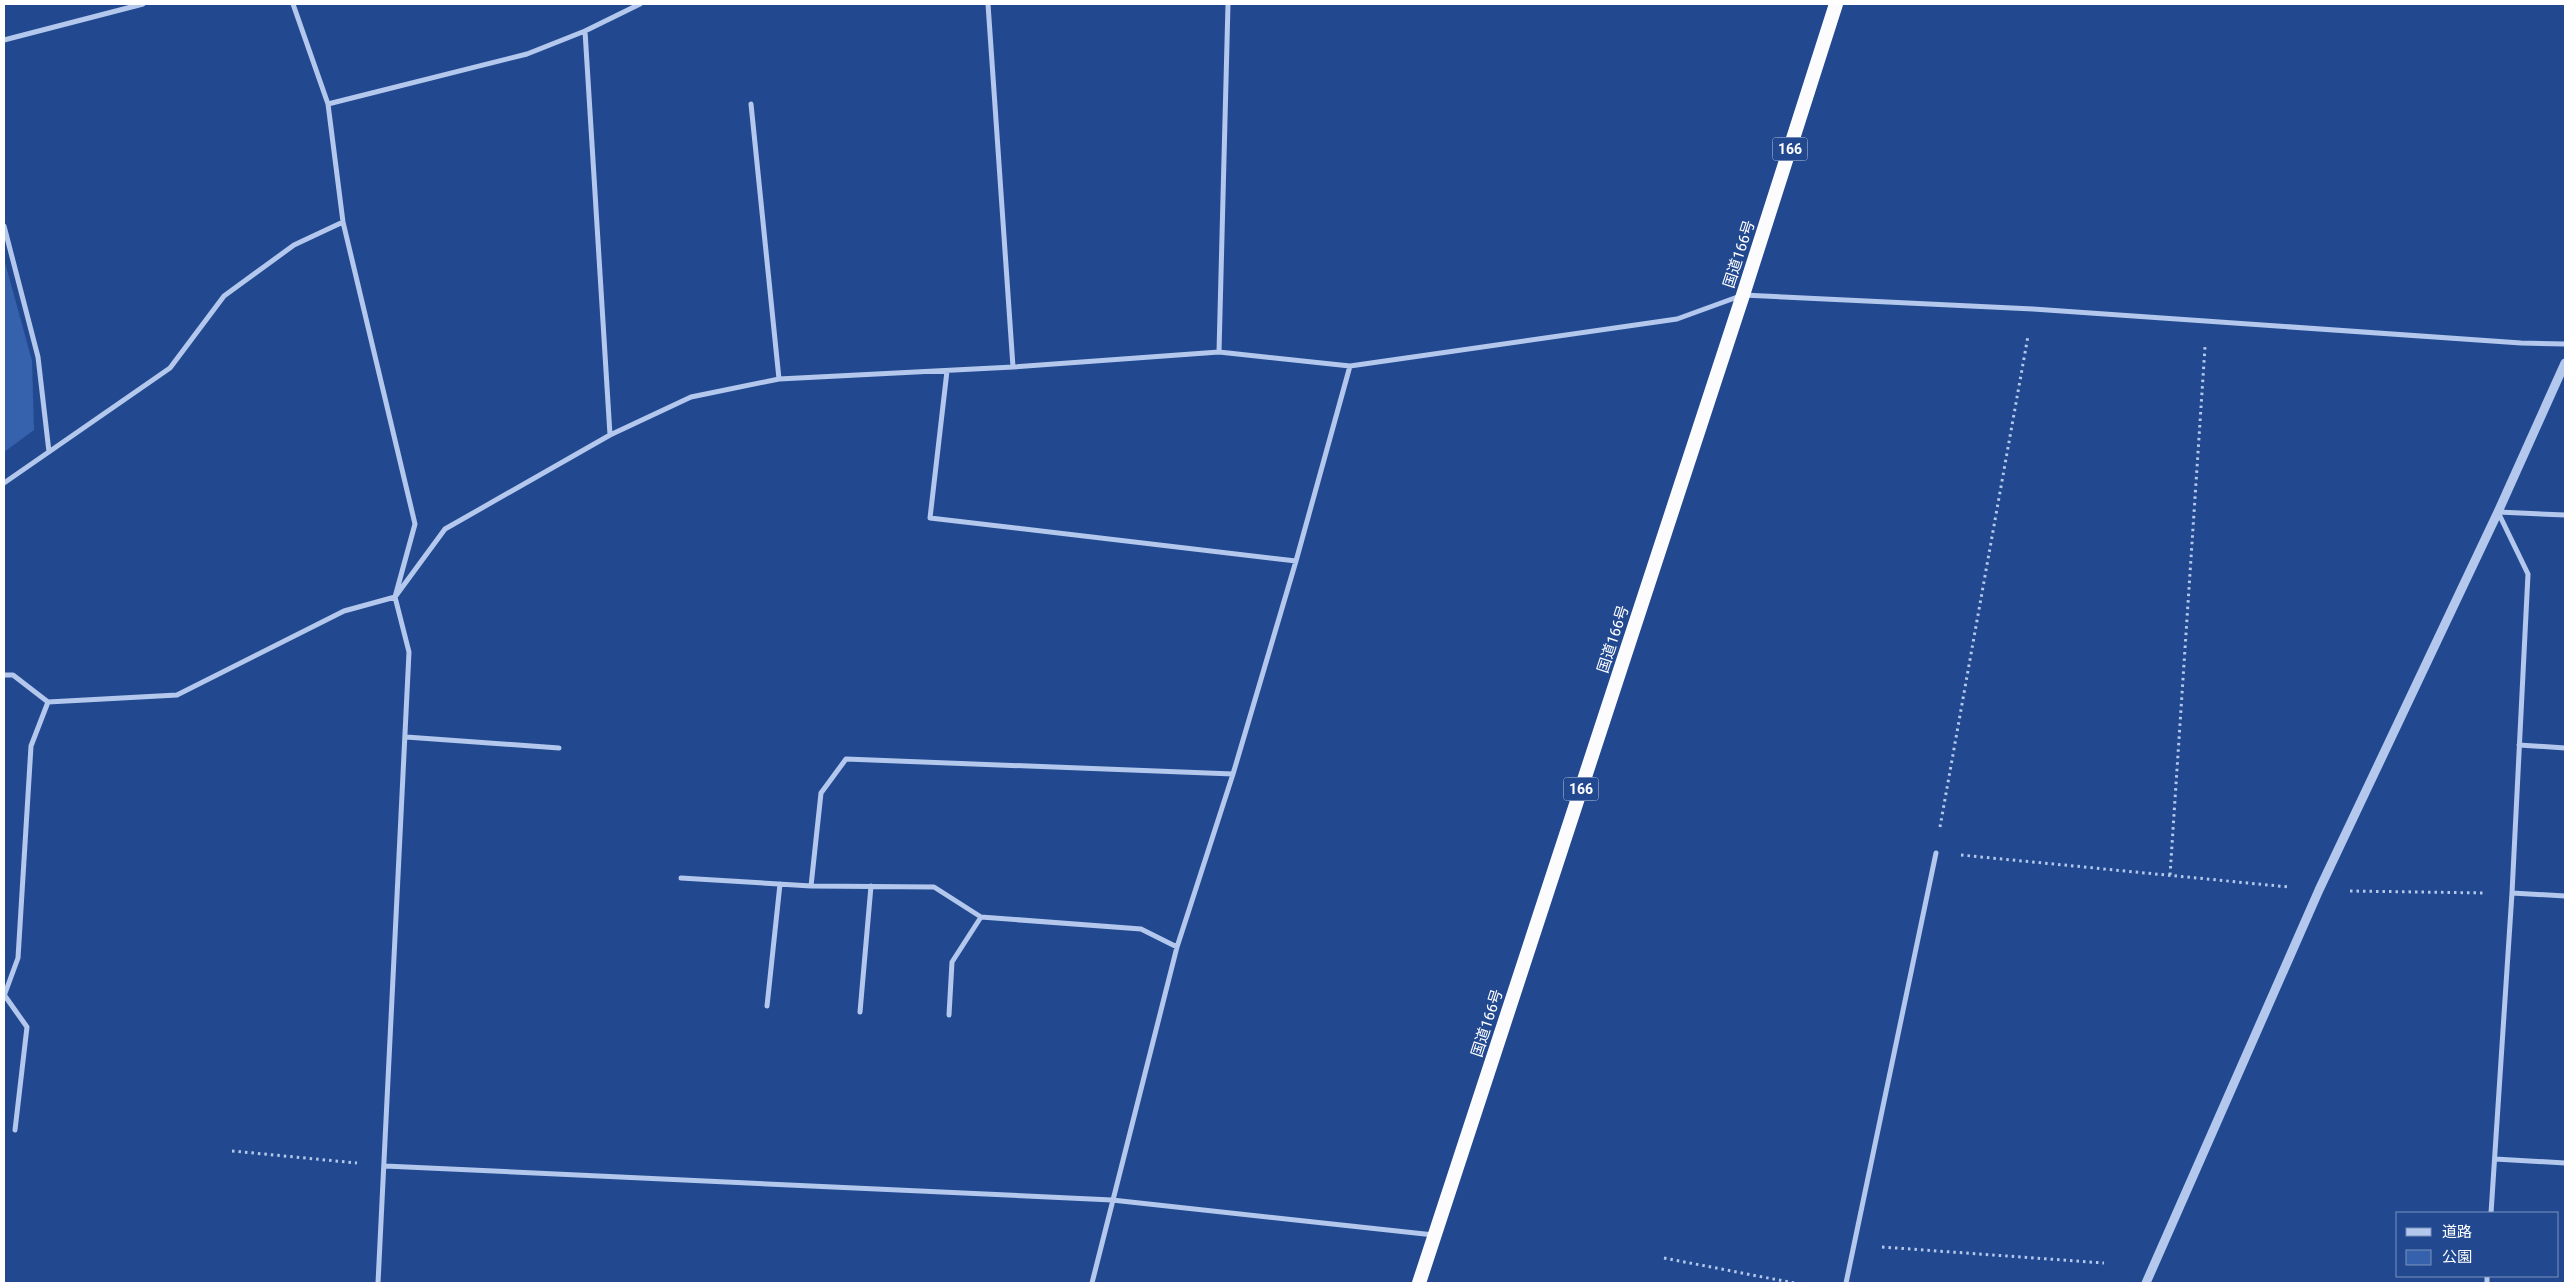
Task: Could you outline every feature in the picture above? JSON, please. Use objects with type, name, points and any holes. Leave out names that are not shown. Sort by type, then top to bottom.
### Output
[{"type":"highway","name":"国道166号","points":[[1419,1283],[1743,295],[1836,4]]},
{"type":"street","points":[[4,40],[143,4]]},
{"type":"street","points":[[293,4],[328,104],[343,222],[415,524],[395,597],[410,652],[386,1166],[378,1283]]},
{"type":"street","points":[[328,104],[527,54],[585,31],[640,4]]},
{"type":"street","points":[[988,4],[1012,367]]},
{"type":"street","points":[[1219,352],[1228,4]]},
{"type":"street","points":[[585,31],[610,434]]},
{"type":"street","points":[[751,104],[779,379]]},
{"type":"street","points":[[4,483],[170,368],[224,296],[294,245],[343,222]]},
{"type":"street","points":[[4,226],[38,358],[49,452]]},
{"type":"street","points":[[4,675],[13,675],[48,702],[177,695],[344,611],[395,597],[445,529],[610,434],[691,396],[779,379],[947,371],[1219,352],[1350,366],[1677,319],[1743,295],[2033,309],[2521,343],[2565,344]]},
{"type":"street","points":[[2146,1283],[2319,890],[2498,512],[2565,363]]},
{"type":"street","points":[[1092,1283],[1176,947],[1233,774],[1296,561],[1350,366]]},
{"type":"street","points":[[947,371],[930,518],[1296,561]]},
{"type":"street","points":[[2498,512],[2565,515]]},
{"type":"street","points":[[2491,1212],[2512,893],[2528,574],[2498,512]]},
{"type":"street","points":[[15,1130],[27,1027],[5,996],[18,958],[31,746],[48,702]]},
{"type":"street","points":[[406,737],[559,748]]},
{"type":"street","points":[[2519,745],[2565,748]]},
{"type":"street","points":[[811,886],[821,793],[846,760],[1233,774]]},
{"type":"street","points":[[1846,1283],[1936,853]]},
{"type":"street","points":[[680,878],[811,886],[934,887],[981,917],[1141,929],[1176,947]]},
{"type":"street","points":[[767,1006],[780,884]]},
{"type":"street","points":[[860,1012],[871,886]]},
{"type":"street","points":[[2512,893],[2565,896]]},
{"type":"street","points":[[949,1015],[952,962],[981,917]]},
{"type":"street","points":[[2495,1160],[2565,1163]]},
{"type":"street","points":[[386,1166],[1112,1200],[1434,1235]]},
{"type":"path","points":[[2033,309],[1936,853],[2319,890],[2512,893]]},
{"type":"path","points":[[2170,875],[2207,320]]},
{"type":"path","points":[[232,1151],[386,1166]]},
{"type":"path","points":[[1854,1245],[2104,1263]]},
{"type":"path","points":[[1664,1258],[1794,1283]]},
{"type":"green space","points":[[4,259],[32,361],[34,430],[4,452]]}]
